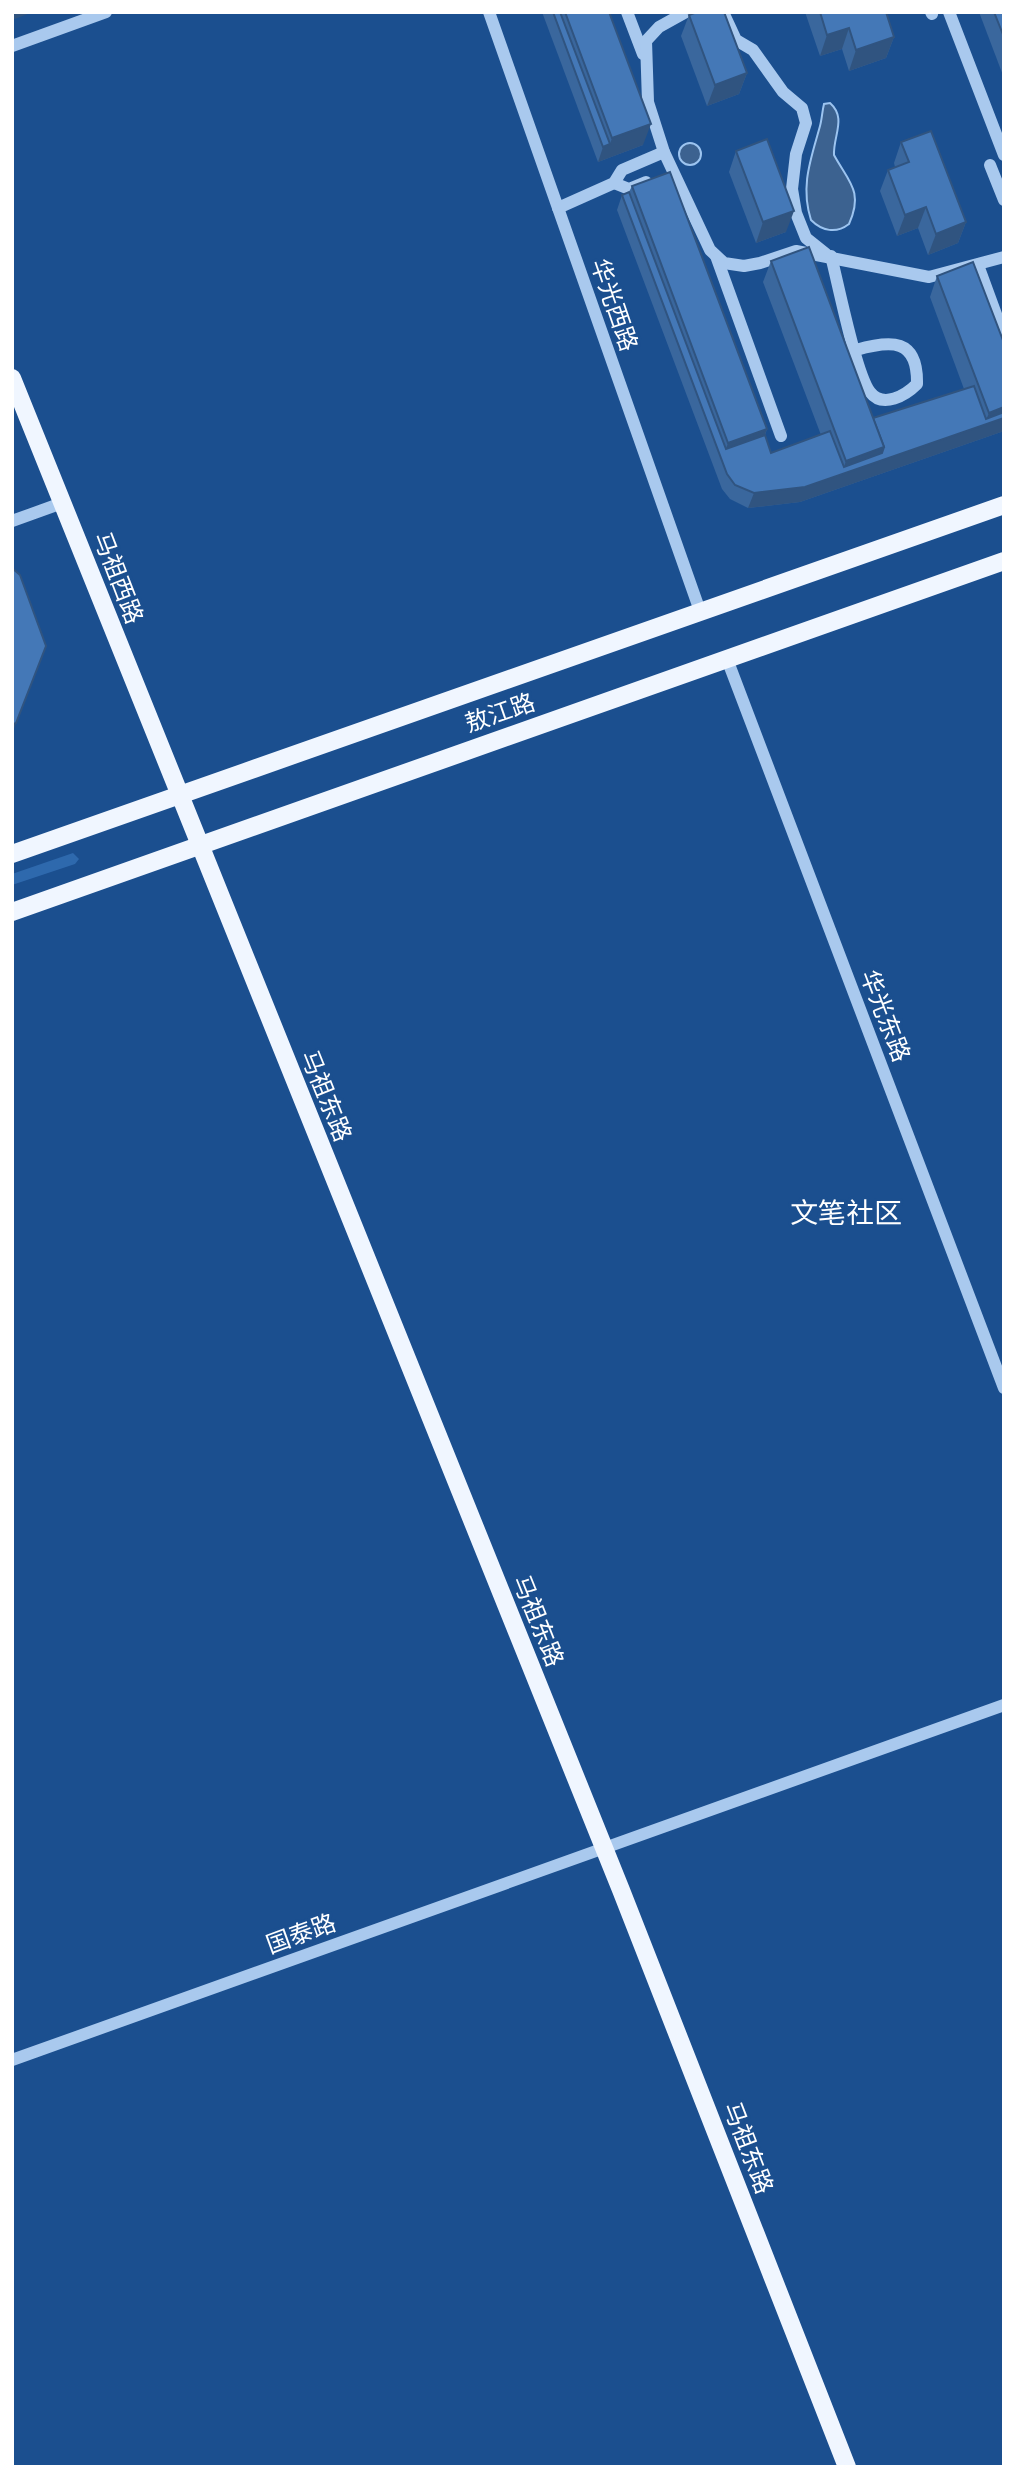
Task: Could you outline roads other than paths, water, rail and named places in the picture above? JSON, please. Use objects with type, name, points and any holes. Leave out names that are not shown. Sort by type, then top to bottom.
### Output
[{"type":"main road","name":"马祖西路","points":[[12,378],[178,797]]},
{"type":"main road","name":"敖江路","points":[[12,854],[1004,505]]},
{"type":"main road","name":"敖江路","points":[[12,912],[1004,561]]},
{"type":"main road","name":"马祖东路","points":[[178,797],[603,1848],[846,2467]]},
{"type":"street","points":[[12,46],[106,12]]},
{"type":"street","name":"华光西路","points":[[489,12],[700,611]]},
{"type":"street","points":[[626,12],[644,57],[648,102],[664,152],[710,250],[724,263],[744,266],[796,251],[829,255],[929,277],[1004,257]]},
{"type":"street","points":[[644,57],[649,34],[686,12]]},
{"type":"street","points":[[723,12],[736,40],[753,50],[783,92],[802,108],[806,123],[796,154],[792,189],[796,213],[806,238],[829,255],[856,350],[870,392],[880,399],[894,399],[907,395],[917,384],[918,372],[912,355],[903,346],[882,343],[856,350]]},
{"type":"street","points":[[949,12],[1004,155]]},
{"type":"street","points":[[558,208],[614,183],[622,170],[664,152]]},
{"type":"street","points":[[990,165],[1004,200]]},
{"type":"street","points":[[614,183],[629,189],[672,171]]},
{"type":"street","points":[[716,256],[780,436]]},
{"type":"street","points":[[978,265],[1004,336]]},
{"type":"street","points":[[12,521],[62,503]]},
{"type":"street","name":"华光东路","points":[[727,659],[1004,1388]]},
{"type":"street","name":"国泰路","points":[[12,2060],[1004,1704]]},
{"type":"district","name":"文笔社区","points":[[846,1213]]}]
